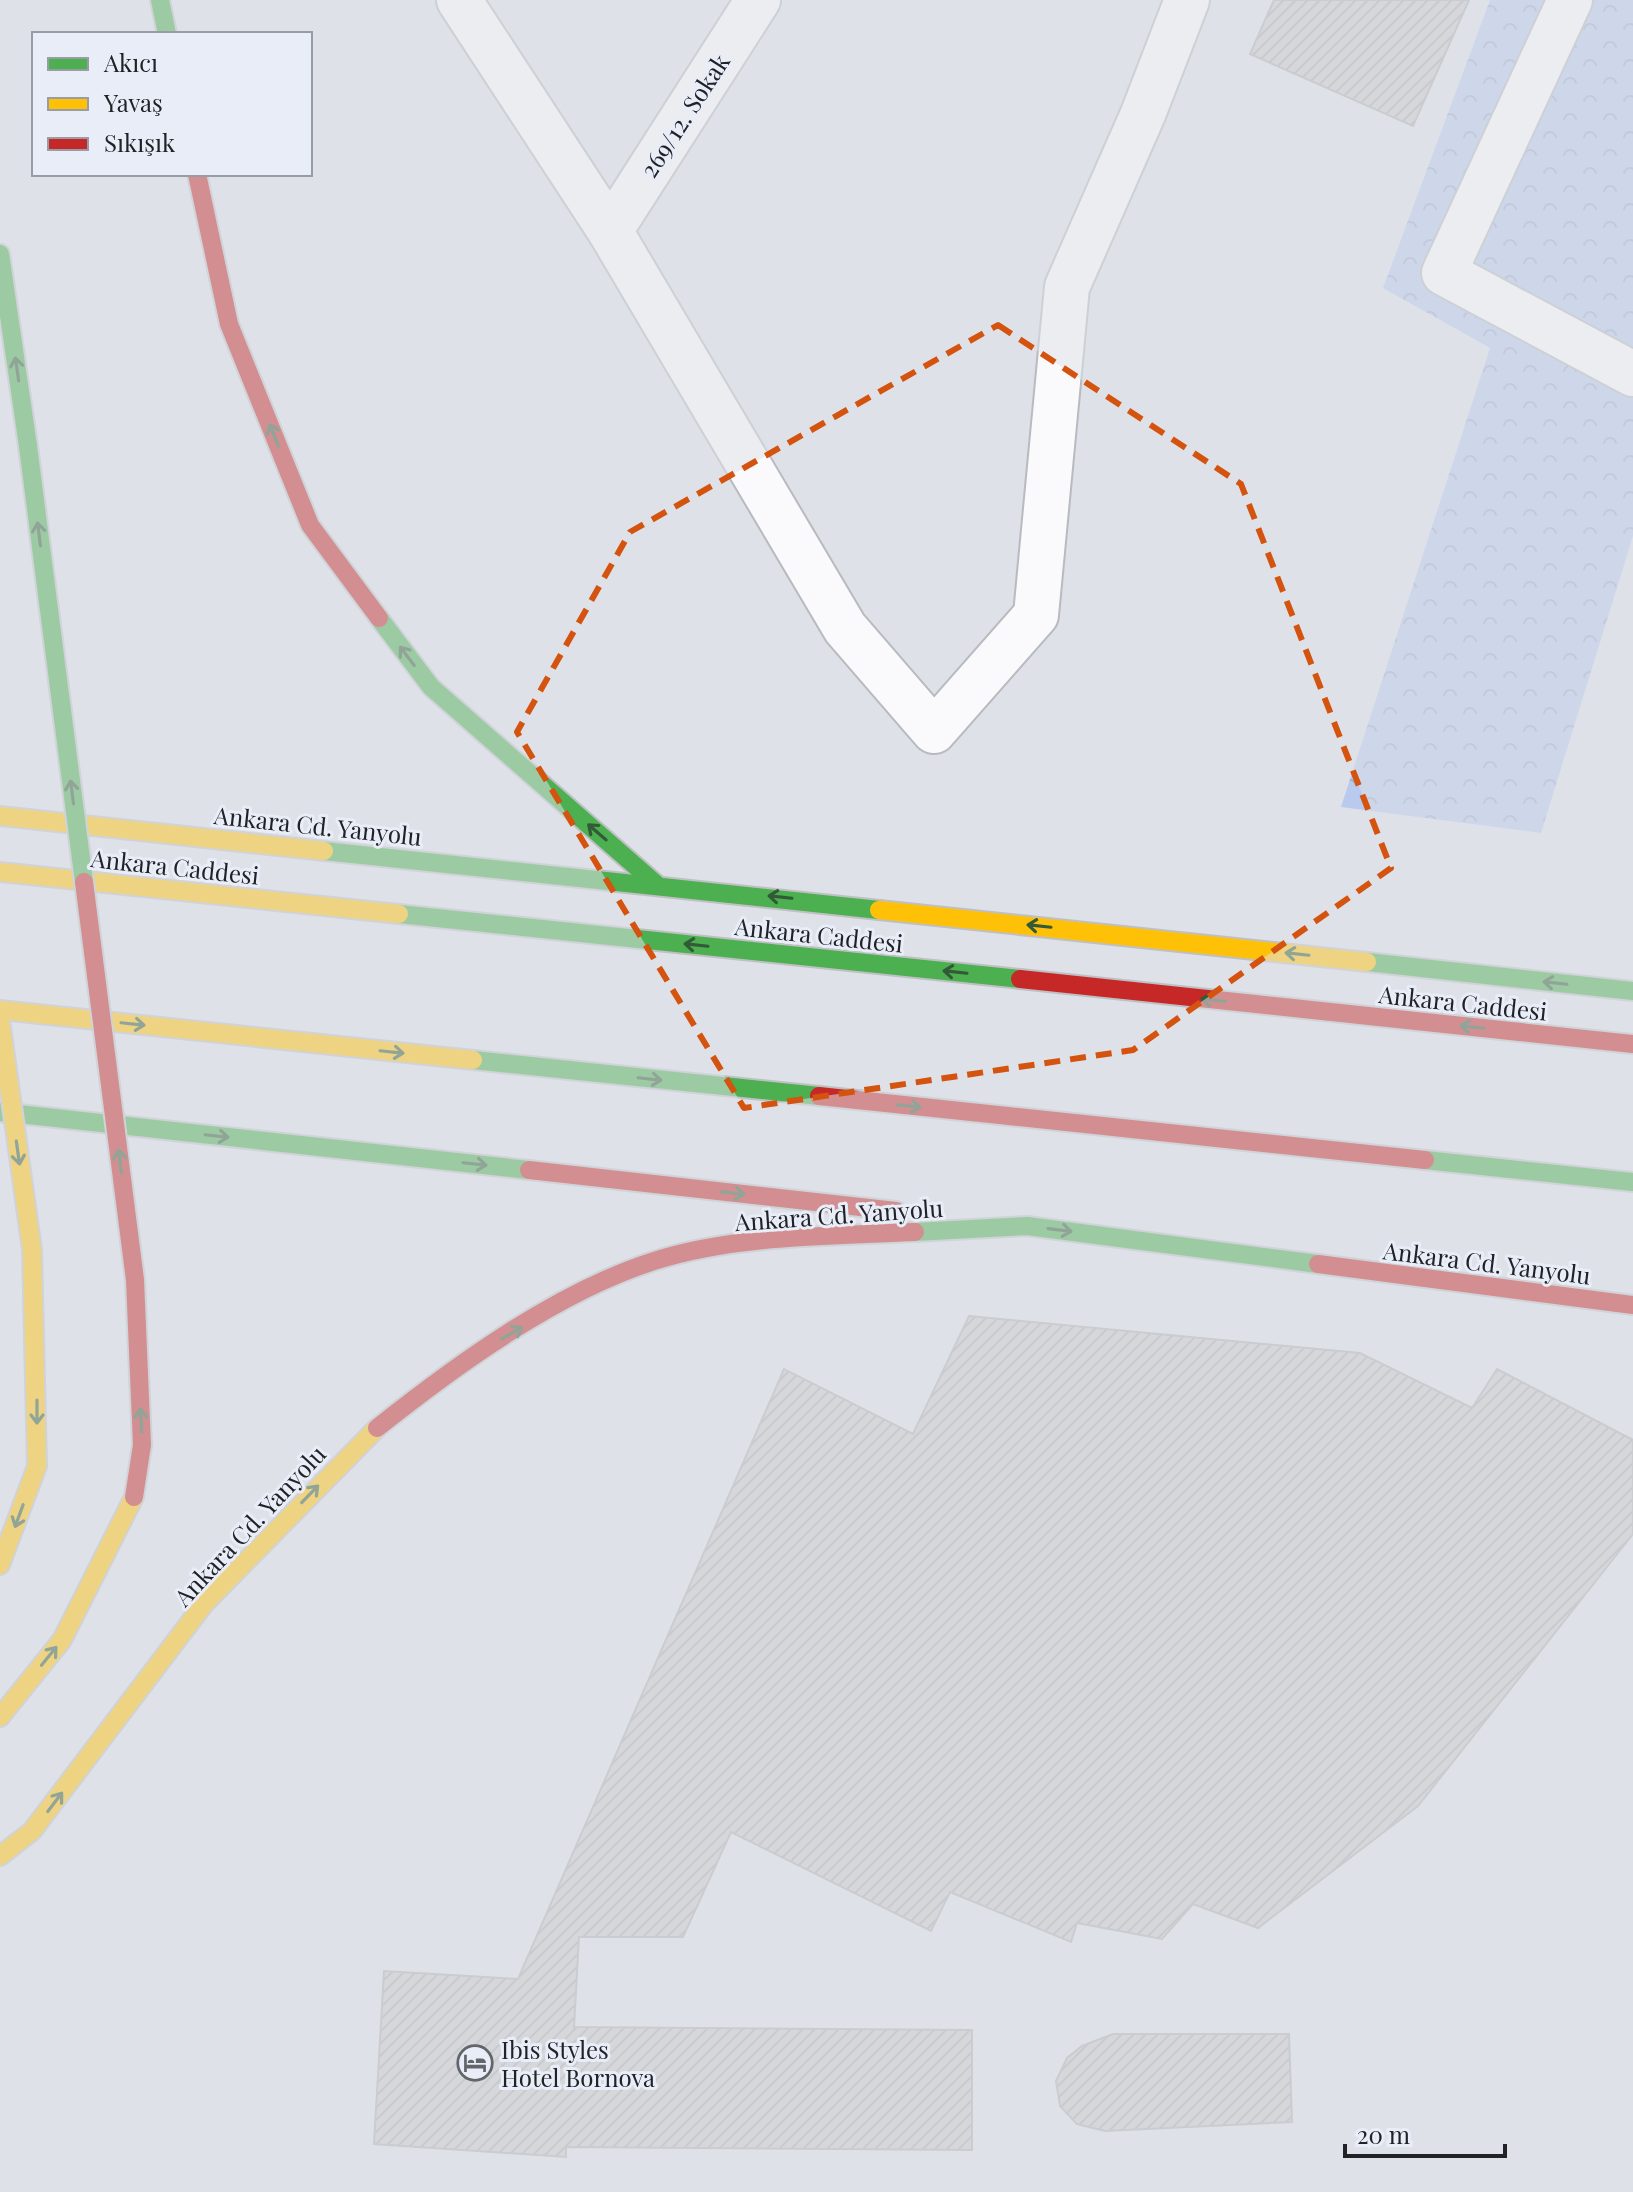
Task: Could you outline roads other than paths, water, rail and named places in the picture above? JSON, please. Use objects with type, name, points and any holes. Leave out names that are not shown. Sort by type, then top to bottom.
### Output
[{"type":"main road","points":[[160,0],[167,32]]},
{"type":"main road","points":[[197,176],[229,324],[310,525],[431,687],[656,884]]},
{"type":"main road","points":[[0,254],[28,446],[135,1280],[142,1445],[134,1497],[62,1640],[0,1717]]},
{"type":"main road","name":"Ankara Cd. Yanyolu","points":[[0,816],[1633,991]]},
{"type":"main road","name":"Ankara Caddesi","points":[[0,872],[1633,1044]]},
{"type":"main road","points":[[0,1010],[1633,1182]]},
{"type":"main road","points":[[0,1020],[32,1250],[37,1466],[0,1565]]},
{"type":"main road","points":[[0,1112],[1027,1226]]},
{"type":"main road","name":"Ankara Cd. Yanyolu","points":[[0,1856],[32,1831],[204,1604],[365,1438],[453,1367],[575,1296],[654,1261],[768,1239],[1027,1226],[1633,1305]]},
{"type":"street","points":[[459,0],[610,231],[845,628],[934,731],[1036,615],[1067,287],[1143,114],[1187,0]]},
{"type":"street","name":"269/12. Sokak","points":[[610,231],[758,0]]},
{"type":"street","points":[[1570,0],[1444,273],[1633,374]]},
{"type":"place","name":"Ibis Styles Hotel Bornova","points":[[475,2063]]}]
